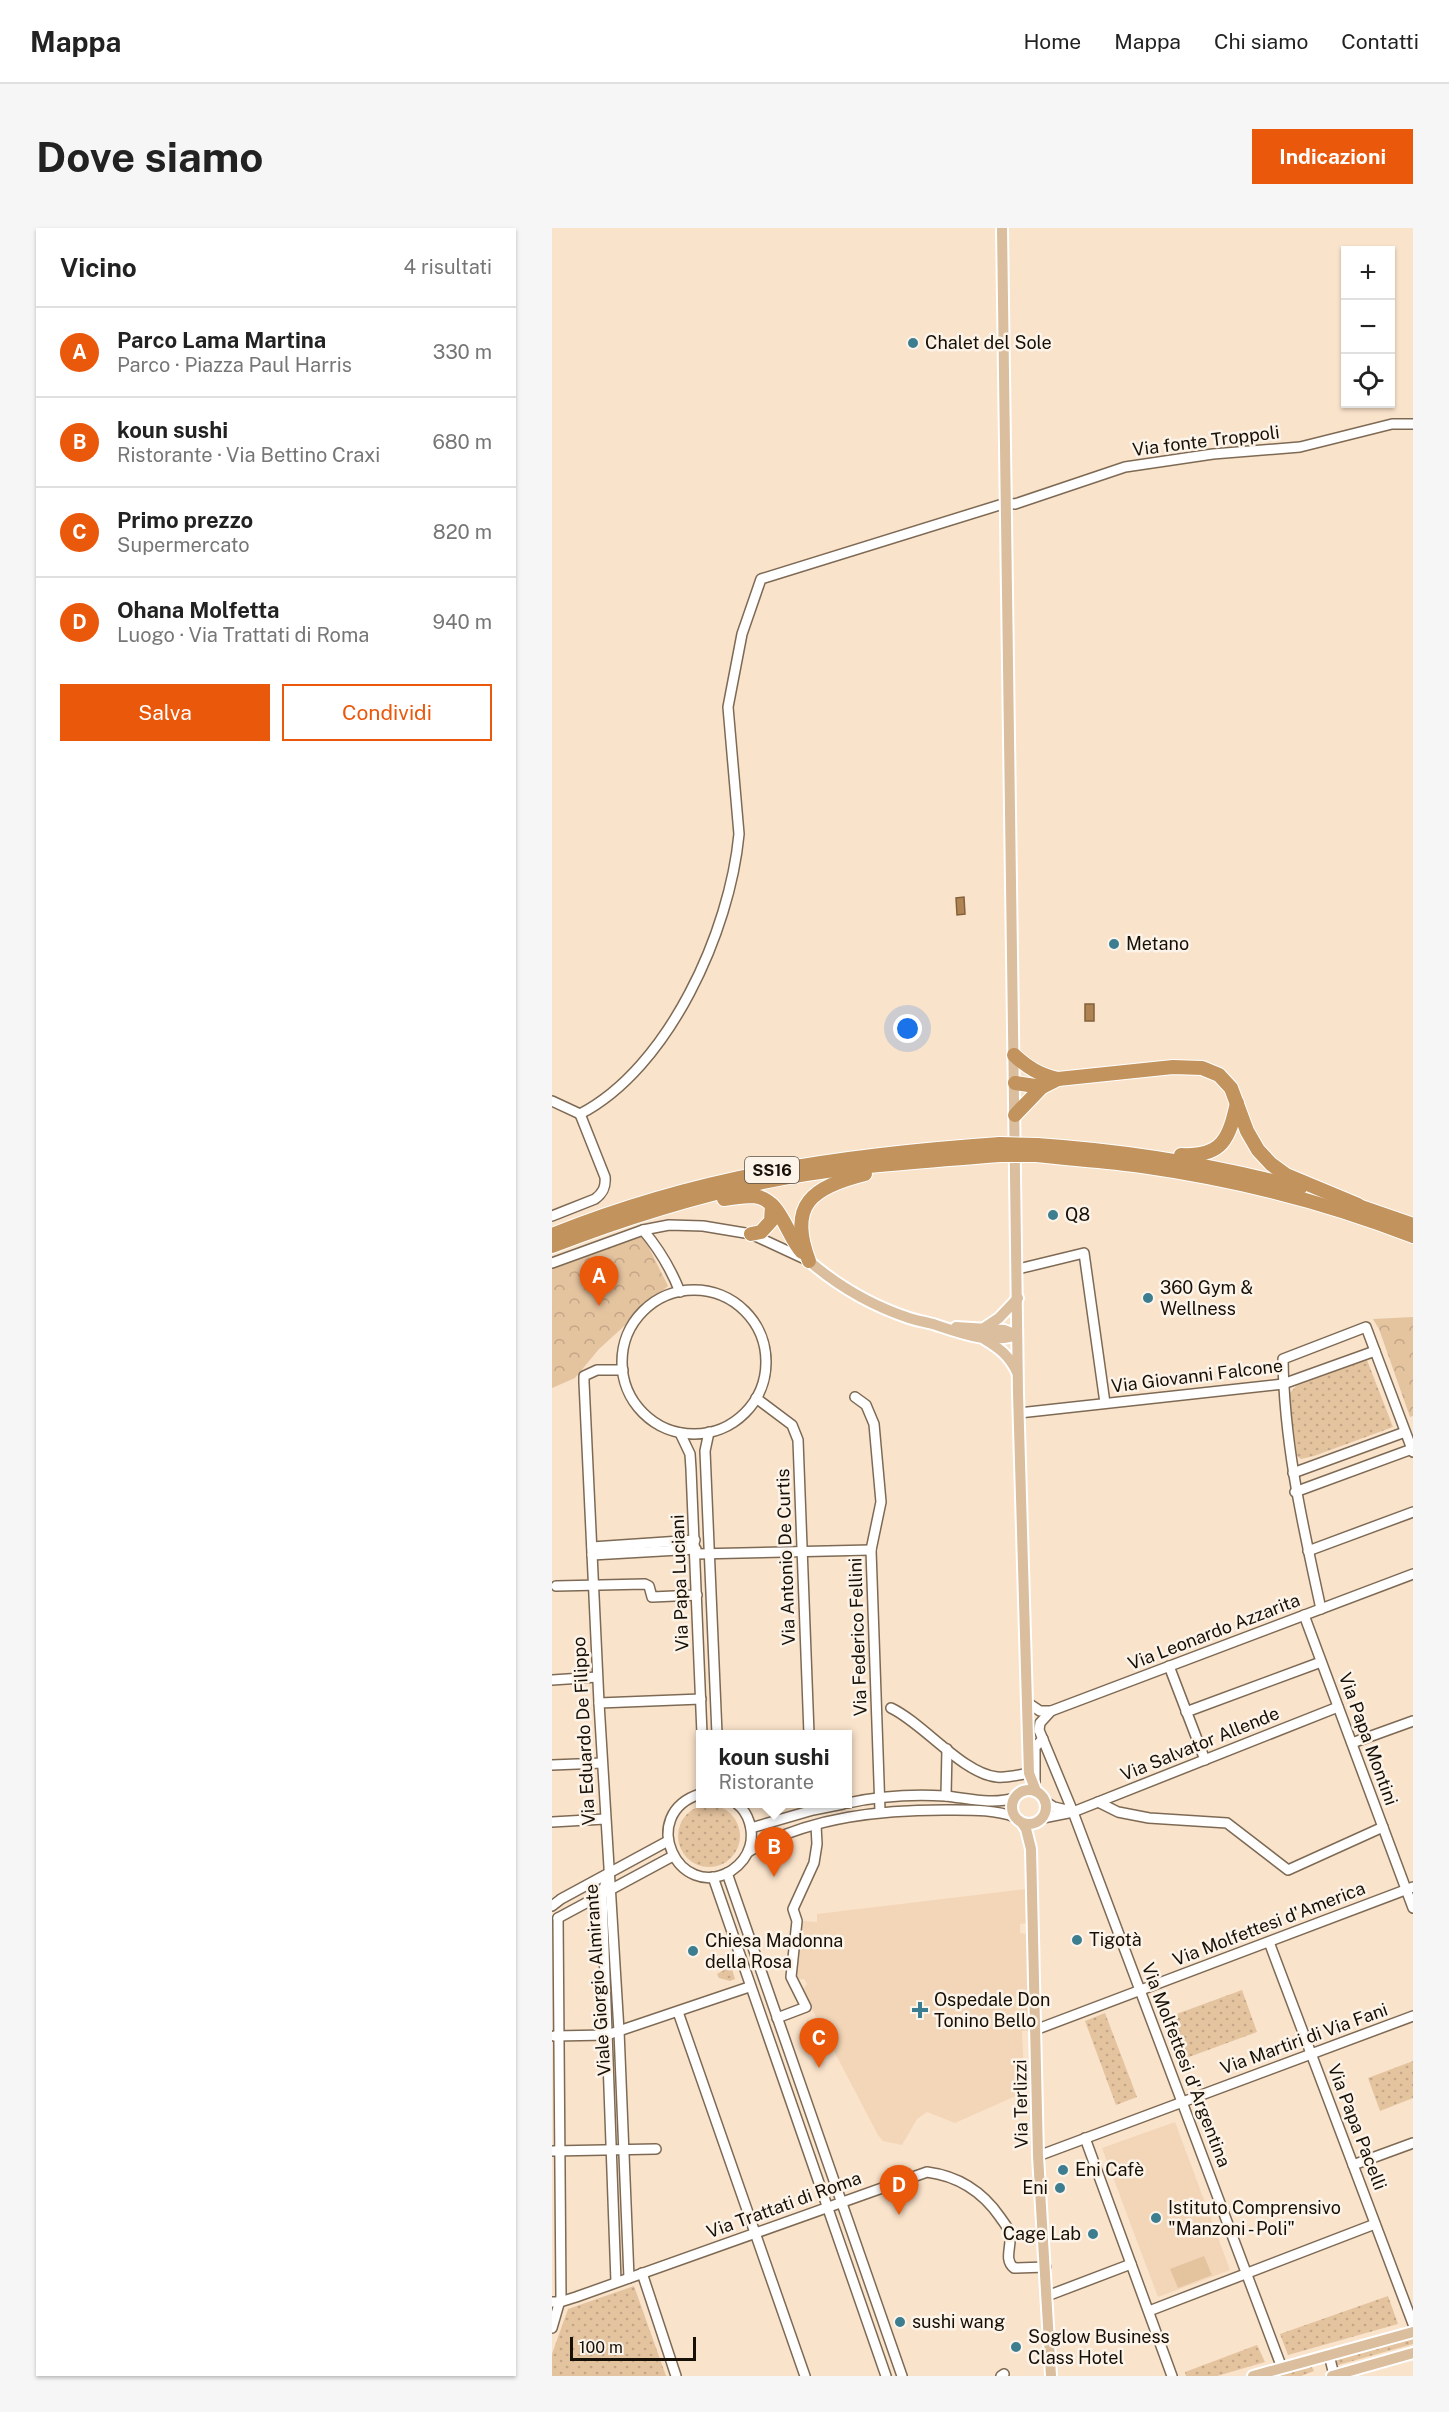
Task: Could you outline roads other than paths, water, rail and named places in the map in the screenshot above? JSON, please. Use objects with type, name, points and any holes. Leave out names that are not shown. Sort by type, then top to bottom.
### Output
[{"type":"highway","points":[[1014,1055],[1041,1081]]},
{"type":"highway","points":[[1015,1083],[1173,1067],[1202,1068],[1219,1075],[1231,1088],[1247,1131],[1258,1150],[1271,1164],[1286,1175],[1358,1205]]},
{"type":"highway","points":[[1015,1115],[1041,1081]]},
{"type":"highway","points":[[1110,1152],[1194,1155],[1214,1150],[1230,1133],[1237,1103]]},
{"type":"highway","name":"SS16","points":[[552,1235],[642,1203],[765,1171],[869,1155],[1000,1150],[1110,1152],[1207,1166],[1262,1178],[1358,1205],[1413,1225]]},
{"type":"highway","name":"SS16","points":[[552,1246],[629,1218],[784,1178],[1000,1150]]},
{"type":"highway","name":"SS16","points":[[1036,1150],[1139,1165],[1241,1184],[1323,1205],[1413,1236]]},
{"type":"highway","points":[[809,1261],[802,1244],[800,1227],[804,1207],[817,1192],[835,1181],[917,1161]]},
{"type":"highway","points":[[684,1202],[754,1196],[764,1199],[772,1205],[796,1246],[809,1261]]},
{"type":"highway","points":[[751,1234],[761,1232],[771,1221],[772,1205]]},
{"type":"main road","points":[[1002,228],[1018,1269],[1017,1335],[1029,1773],[1035,1789],[1046,1802],[1046,1812],[1041,1820],[1032,1824],[1019,1820],[1012,1808],[1029,1773]]},
{"type":"main road","points":[[809,1261],[827,1276],[876,1305],[911,1318],[983,1333],[1004,1330],[1017,1335]]},
{"type":"main road","points":[[983,1333],[1017,1298]]},
{"type":"main road","points":[[983,1333],[1012,1361],[1018,1375]]},
{"type":"main road","points":[[1018,1795],[1035,1789]]},
{"type":"main road","name":"Via Terlizzi","points":[[1019,1820],[1031,1849]]},
{"type":"main road","name":"Via Terlizzi","points":[[1041,1820],[1031,1849],[1038,2156],[1051,2376]]},
{"type":"main road","points":[[1253,2376],[1413,2332]]},
{"type":"main road","points":[[1333,2376],[1413,2353]]},
{"type":"main road","name":"Via Terlizzi","points":[[1046,2376],[1050,2357]]},
{"type":"main road","name":"Via Terlizzi","points":[[1050,2357],[1056,2376]]},
{"type":"street","name":"Via fonte Troppoli","points":[[580,1114],[592,1107],[646,1062],[696,983],[711,948],[738,850],[739,834],[728,707],[742,634],[761,579],[1006,503],[1015,504],[1125,467],[1213,454],[1300,447],[1392,424],[1413,424]]},
{"type":"street","points":[[552,1101],[580,1114],[606,1184],[595,1199],[552,1216]]},
{"type":"street","points":[[552,1263],[643,1230],[669,1225],[751,1234],[809,1261]]},
{"type":"street","points":[[643,1230],[656,1244],[680,1292]]},
{"type":"street","points":[[1018,1269],[1084,1253],[1105,1403]]},
{"type":"street","points":[[695,1290],[724,1297],[737,1304],[753,1320],[763,1340],[766,1355],[763,1384],[756,1398],[736,1420],[709,1432],[680,1433],[656,1423],[637,1406],[630,1395],[623,1370],[625,1345],[636,1321],[655,1302],[680,1292],[695,1290]]},
{"type":"street","points":[[1295,1492],[1412,1451],[1366,1326],[1283,1359],[1283,1384],[1295,1492],[1321,1609]]},
{"type":"street","name":"Via Giovanni Falcone","points":[[1019,1413],[1283,1384],[1375,1351]]},
{"type":"street","name":"Via Eduardo De Filippo","points":[[608,1874],[584,1376],[597,1370],[623,1370]]},
{"type":"street","name":"Via Federico Fellini","points":[[855,1397],[866,1405],[874,1424],[881,1503],[871,1550],[880,1811]]},
{"type":"street","name":"Via Antonio De Curtis","points":[[756,1398],[792,1425],[798,1440],[809,1730]]},
{"type":"street","name":"Via Papa Luciani","points":[[709,1432],[705,1451],[717,1730]]},
{"type":"street","points":[[1293,1473],[1405,1432]]},
{"type":"street","name":"Via Papa Luciani","points":[[680,1433],[690,1454],[702,1730]]},
{"type":"street","points":[[1308,1551],[1413,1512]]},
{"type":"street","points":[[592,1551],[695,1548],[709,1553],[871,1550]]},
{"type":"street","name":"Via Leonardo Azzarita","points":[[1051,1711],[1413,1574]]},
{"type":"street","points":[[556,1586],[645,1584],[649,1586],[652,1597],[697,1595]]},
{"type":"street","name":"Via Papa Montini","points":[[1304,1615],[1383,1827],[1410,1889],[1413,1908]]},
{"type":"street","points":[[1186,1712],[1321,1662]]},
{"type":"street","points":[[1169,1666],[1205,1760]]},
{"type":"street","points":[[552,1680],[597,1677]]},
{"type":"street","points":[[700,1679],[715,1679]]},
{"type":"street","points":[[599,1703],[701,1699]]},
{"type":"street","points":[[1028,1703],[1040,1711],[1051,1711]]},
{"type":"street","name":"Via Salvator Allende","points":[[1041,1820],[1073,1812],[1338,1707]]},
{"type":"street","points":[[891,1708],[917,1723],[947,1749],[984,1774],[995,1777],[1029,1773]]},
{"type":"street","points":[[1035,1789],[1035,1747],[1042,1738],[1040,1723],[1051,1711]]},
{"type":"street","points":[[1352,1743],[1413,1720]]},
{"type":"street","name":"Via Molfettesi d'Argentina","points":[[1042,1738],[1073,1812],[1282,2368]]},
{"type":"street","points":[[946,1796],[947,1749]]},
{"type":"street","points":[[552,1766],[602,1763]]},
{"type":"street","points":[[852,1802],[880,1797],[946,1796],[982,1800],[1018,1795]]},
{"type":"street","points":[[696,1796],[680,1805],[672,1815],[668,1828],[668,1841],[673,1856],[680,1865],[701,1876],[713,1877],[728,1873],[736,1868],[748,1852],[752,1840],[751,1828],[747,1816],[741,1808]]},
{"type":"street","points":[[1046,1802],[1054,1807],[1073,1812]]},
{"type":"street","points":[[1098,1802],[1118,1812],[1149,1818],[1227,1823],[1288,1870],[1383,1827]]},
{"type":"street","points":[[751,1828],[810,1808]]},
{"type":"street","points":[[748,1852],[767,1841],[816,1824],[880,1811],[917,1809],[981,1811],[1019,1820]]},
{"type":"street","points":[[552,1822],[605,1819]]},
{"type":"street","points":[[766,2032],[778,2022],[806,2007],[791,1977],[797,1921],[793,1910],[813,1863],[817,1844],[816,1824]]},
{"type":"street","points":[[552,1906],[668,1841]]},
{"type":"street","points":[[552,2328],[556,2302],[555,1916],[673,1856]]},
{"type":"street","points":[[728,1873],[802,2093],[902,2376]]},
{"type":"street","name":"Viale Giorgio Almirante","points":[[608,1874],[606,1891],[607,2035],[616,2282]]},
{"type":"street","points":[[713,1877],[749,1987],[886,2376]]},
{"type":"street","name":"Via Molfettesi d'America","points":[[1035,2030],[1410,1889]]},
{"type":"street","name":"Viale Giorgio Almirante","points":[[606,1891],[620,2031],[629,2278]]},
{"type":"street","name":"Via Papa Pacelli","points":[[1269,1942],[1413,2324]]},
{"type":"street","points":[[555,2036],[607,2035],[749,1987]]},
{"type":"street","points":[[678,2012],[805,2376]]},
{"type":"street","name":"Via Martiri di Via Fani","points":[[1038,2156],[1413,2016]]},
{"type":"street","points":[[789,2098],[802,2093]]},
{"type":"street","points":[[1086,2138],[1172,2376]]},
{"type":"street","points":[[1353,2165],[1413,2143]]},
{"type":"street","points":[[556,2151],[656,2149]]},
{"type":"street","name":"Via Trattati di Roma","points":[[556,2302],[927,2172],[940,2173],[962,2182],[990,2202],[1009,2230],[1010,2265],[1014,2268],[1046,2267]]},
{"type":"street","points":[[1149,2311],[1375,2224]]},
{"type":"street","points":[[1047,2296],[1131,2264]]},
{"type":"street","points":[[642,2273],[676,2376]]},
{"type":"street","points":[[864,2317],[880,2312]]},
{"type":"street","points":[[1329,2355],[1333,2376]]},
{"type":"place","name":"Chalet del Sole","points":[[913,343]]},
{"type":"place","name":"Metano","points":[[1114,944]]},
{"type":"place","name":"Q8","points":[[1053,1215]]},
{"type":"place","name":"360 Gym & Wellness","points":[[1148,1298]]},
{"type":"place","name":"Parco Lama Martina","points":[[599,1306]]},
{"type":"place","name":"koun sushi","points":[[774,1877]]},
{"type":"place","name":"Tigotà","points":[[1077,1940]]},
{"type":"place","name":"Chiesa Madonna della Rosa","points":[[693,1951]]},
{"type":"place","name":"Ospedale Don Tonino Bello","points":[[920,2010]]},
{"type":"place","name":"Primo prezzo","points":[[819,2068]]},
{"type":"place","name":"Eni Cafè","points":[[1063,2170]]},
{"type":"place","name":"Eni","points":[[1060,2188]]},
{"type":"place","name":"Ohana Molfetta","points":[[899,2215]]},
{"type":"place","name":"Istituto Comprensivo \"Manzoni - Poli\"","points":[[1156,2218]]},
{"type":"place","name":"Cage Lab","points":[[1093,2234]]},
{"type":"place","name":"sushi wang","points":[[900,2322]]},
{"type":"place","name":"Soglow Business Class Hotel","points":[[1016,2347]]}]
